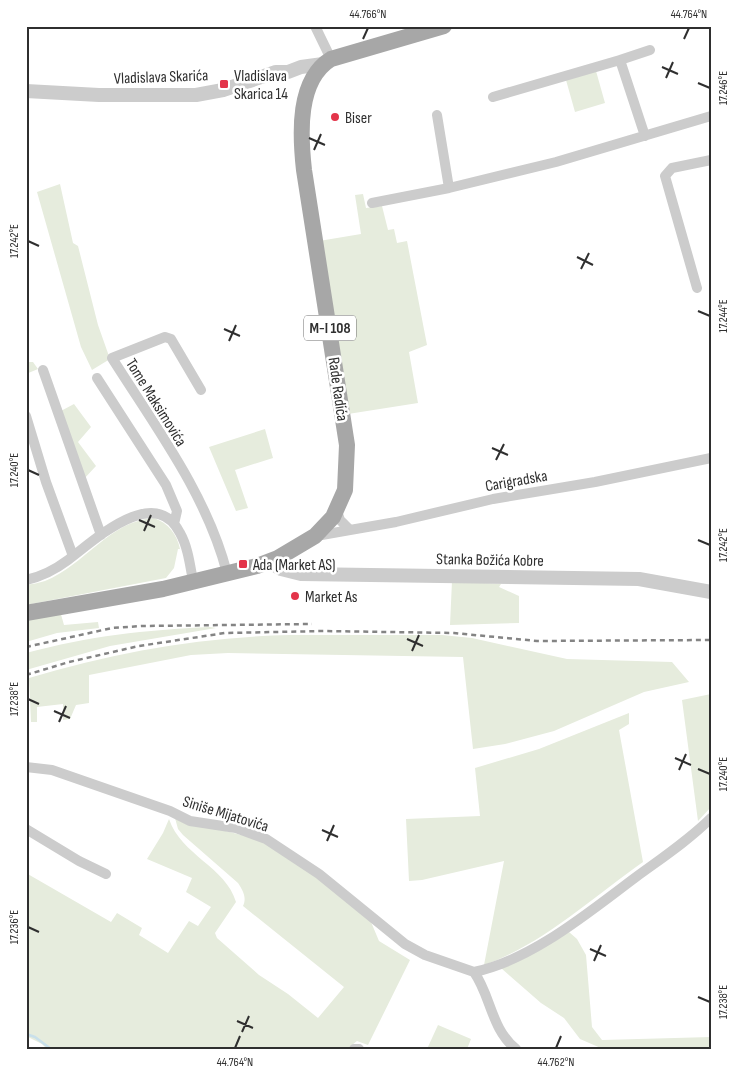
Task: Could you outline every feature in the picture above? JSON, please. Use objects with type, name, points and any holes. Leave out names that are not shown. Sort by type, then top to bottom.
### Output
[{"type":"main road","points":[[327,62],[444,26]]},
{"type":"main road","name":"Rade Radića","points":[[26,613],[163,589],[269,562],[315,536],[327,525],[337,511],[345,490],[347,445],[304,170],[302,125],[308,90],[313,76],[327,62]]},
{"type":"street","points":[[314,26],[327,62]]},
{"type":"street","points":[[494,98],[650,50]]},
{"type":"street","points":[[620,60],[645,136]]},
{"type":"street","name":"Vladislava Skarića","points":[[26,91],[99,96],[196,95],[223,90],[276,72],[288,72],[301,67],[327,62]]},
{"type":"street","points":[[288,72],[298,76],[308,90]]},
{"type":"street","points":[[437,115],[449,188]]},
{"type":"street","points":[[372,203],[449,188],[564,160],[711,116]]},
{"type":"street","points":[[697,288],[666,176],[672,168],[711,160]]},
{"type":"street","name":"Tome Maksimovića","points":[[201,390],[171,339],[165,337],[112,358],[182,469],[216,536],[227,573]]},
{"type":"street","points":[[43,370],[101,535]]},
{"type":"street","points":[[97,378],[166,485],[177,511],[174,524]]},
{"type":"street","points":[[26,416],[46,482],[72,556]]},
{"type":"street","name":"Carigradska","points":[[315,536],[396,522],[493,499],[595,482],[711,458]]},
{"type":"street","points":[[337,511],[343,526],[350,530]]},
{"type":"street","points":[[26,580],[48,571],[101,535],[139,514],[160,515],[174,524],[184,540],[193,581]]},
{"type":"street","points":[[292,572],[288,563],[293,550]]},
{"type":"street","name":"Stanka Božića Kobre","points":[[269,562],[292,572],[638,580],[711,592]]},
{"type":"street","name":"Siniše Mijatovića","points":[[26,767],[52,770],[170,811],[190,821],[236,828],[266,839],[319,874],[405,944],[425,955],[474,972]]},
{"type":"street","points":[[516,1049],[503,1037],[498,1028],[474,972],[501,965],[518,957],[589,912],[680,845],[711,818]]},
{"type":"street","points":[[26,829],[79,861],[106,874]]},
{"type":"street","points":[[354,1049],[359,1049]]},
{"type":"green space","points":[[596,71],[605,103],[575,112],[566,80]]},
{"type":"green space","points":[[60,184],[73,243],[78,246],[98,325],[110,359],[92,370],[81,347],[37,192]]},
{"type":"green space","points":[[363,194],[366,208],[382,206],[388,230],[394,229],[397,243],[407,241],[427,345],[409,352],[418,403],[348,414],[319,241],[361,234],[355,195]]},
{"type":"green space","points":[[26,362],[33,362],[38,369],[26,374]]},
{"type":"green space","points":[[74,404],[91,427],[78,442],[96,466],[83,480],[59,412]]},
{"type":"green space","points":[[265,429],[273,458],[235,470],[248,508],[236,511],[209,447]]},
{"type":"green space","points":[[154,518],[164,523],[171,530],[177,539],[180,549],[178,549],[174,568],[166,578],[26,605],[26,585],[45,581],[59,574],[110,535],[124,527],[138,521]]},
{"type":"green space","points":[[452,581],[501,584],[499,587],[519,596],[519,623],[450,625]]},
{"type":"green space","points":[[60,611],[64,625],[98,622],[99,628],[57,633],[26,642],[26,617]]},
{"type":"green space","points":[[216,628],[110,646],[26,670],[26,653],[49,647],[117,635]]},
{"type":"green space","points":[[290,635],[442,635],[472,638],[567,659],[672,662],[689,682],[644,692],[554,731],[505,744],[473,749],[463,657],[228,653],[191,655],[89,675],[89,703],[76,705],[70,719],[63,720],[63,704],[37,707],[37,722],[31,722],[29,678],[126,653],[223,639]]},
{"type":"green space","points":[[711,694],[711,807],[698,821],[682,700]]},
{"type":"green space","points":[[629,713],[629,724],[619,730],[643,862],[547,933],[484,965],[504,861],[422,880],[409,881],[406,819],[480,816],[475,768],[539,749]]},
{"type":"green space","points":[[175,818],[261,840],[319,877],[371,922],[379,941],[410,960],[368,1045],[357,1041],[347,1049],[47,1049],[42,1044],[26,1036],[26,873],[111,922],[117,913],[142,928],[139,935],[168,953],[189,921],[198,926],[211,907],[186,892],[192,878],[147,859],[169,819],[183,842],[223,879],[231,890],[236,902],[215,933],[217,938],[259,975],[288,994],[318,1018],[344,987],[243,906],[243,891],[238,883],[183,835],[178,829]]},
{"type":"green space","points":[[569,932],[577,939],[586,955],[592,1027],[602,1040],[711,1037],[711,1049],[603,1049],[580,1039],[564,1018],[541,1003],[501,968]]},
{"type":"green space","points":[[438,1025],[471,1039],[467,1049],[427,1049]]},
{"type":"waterway","points":[[26,1034],[35,1037],[51,1049]]},
{"type":"railway","points":[[26,647],[112,628],[312,624]]},
{"type":"railway","points":[[26,675],[69,662],[139,646],[225,633],[324,631],[454,633],[537,641],[711,640]]},
{"type":"place","name":"Vladislava Skarica 14","points":[[224,84]]},
{"type":"place","name":"Biser","points":[[335,117]]},
{"type":"place","name":"Ada (Market AS)","points":[[243,564]]},
{"type":"place","name":"Market As","points":[[295,596]]}]
